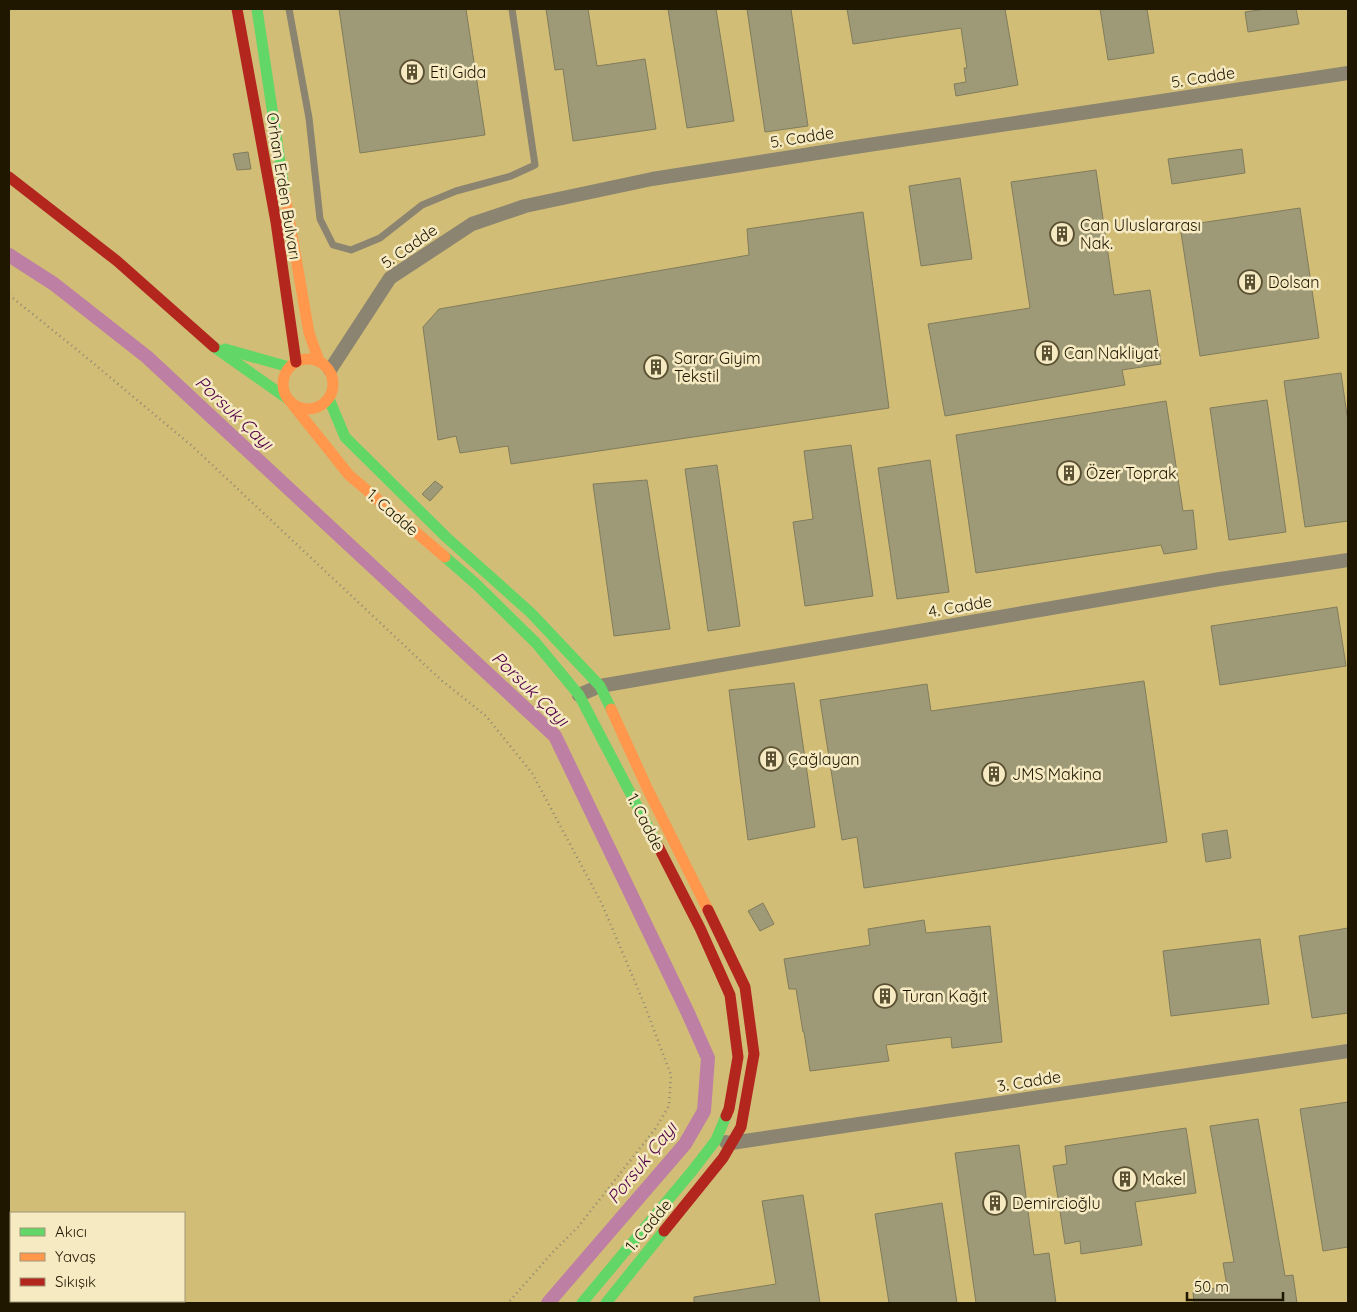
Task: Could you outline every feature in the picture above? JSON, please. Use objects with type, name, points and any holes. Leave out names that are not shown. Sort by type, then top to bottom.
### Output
[{"type":"street","name":"Orhan Erden Bulvarı","points":[[237,9],[278,232],[293,365],[285,374],[283,383],[284,391],[290,402]]},
{"type":"street","name":"Orhan Erden Bulvarı","points":[[257,9],[286,203],[309,333],[334,385],[329,399]]},
{"type":"street","name":"5. Cadde","points":[[324,366],[390,278],[472,224],[525,206],[652,179],[1348,73]]},
{"type":"street","points":[[9,177],[117,261],[211,345],[290,402],[308,410],[323,405],[329,399]]},
{"type":"street","points":[[211,345],[293,365],[304,359],[324,366]]},
{"type":"street","name":"1. Cadde","points":[[329,399],[345,437],[446,537],[531,613],[600,686],[648,790],[714,922],[744,987],[754,1054],[741,1128],[717,1166],[606,1303]]},
{"type":"street","name":"1. Cadde","points":[[290,402],[349,475],[476,584],[536,643],[579,696],[645,819],[700,928],[730,995],[738,1057],[728,1109],[716,1140],[582,1303]]},
{"type":"street","name":"4. Cadde","points":[[579,696],[600,686],[1220,579],[1348,560]]},
{"type":"street","name":"3. Cadde","points":[[716,1140],[731,1144],[1348,1051]]},
{"type":"lane","points":[[289,9],[309,118],[320,219],[333,245],[351,250],[380,238],[422,205],[456,191],[511,176],[535,165],[512,9]]},
{"type":"path","points":[[9,295],[192,446],[440,679],[486,716],[532,773],[602,904],[643,1000],[671,1075],[669,1106],[655,1128],[578,1227],[552,1253],[508,1303]]},
{"type":"shaded area","points":[[9,9],[1348,9],[1348,1303],[9,1303]]},
{"type":"building","name":"Eti Gıda","points":[[339,9],[466,9],[485,135],[360,153]]},
{"type":"building","points":[[546,9],[588,9],[597,66],[645,59],[656,129],[573,141],[563,69],[555,70]]},
{"type":"building","points":[[668,9],[716,9],[734,121],[687,128]]},
{"type":"building","points":[[747,9],[791,9],[808,126],[765,132]]},
{"type":"building","points":[[847,9],[1005,9],[1018,85],[956,96],[954,84],[966,82],[964,68],[967,68],[961,28],[853,44]]},
{"type":"building","points":[[1100,9],[1147,9],[1154,53],[1108,60]]},
{"type":"building","points":[[1265,9],[1296,9],[1299,24],[1248,32],[1245,12]]},
{"type":"building","points":[[1242,149],[1245,173],[1172,184],[1168,159]]},
{"type":"building","points":[[248,152],[251,169],[237,170],[233,154]]},
{"type":"building","name":"Can Nakliyat","points":[[1096,170],[1114,295],[1150,290],[1161,364],[1122,370],[1125,385],[945,416],[928,324],[1030,308],[1011,182]]},
{"type":"building","points":[[960,178],[972,259],[921,266],[909,186]]},
{"type":"building","name":"Dolsan","points":[[1300,208],[1319,338],[1200,356],[1180,226]]},
{"type":"building","name":"Sarar Giyim Tekstil","points":[[863,212],[889,408],[511,464],[508,446],[460,453],[456,436],[438,440],[423,327],[439,309],[749,255],[747,229]]},
{"type":"building","points":[[1341,373],[1348,422],[1348,521],[1305,527],[1284,381]]},
{"type":"building","points":[[1267,400],[1286,532],[1229,540],[1210,408]]},
{"type":"building","name":"Özer Toprak","points":[[1166,401],[1183,511],[1193,510],[1197,549],[1164,554],[1161,545],[976,573],[956,435]]},
{"type":"building","points":[[851,445],[873,596],[805,606],[793,522],[813,519],[804,451]]},
{"type":"building","points":[[930,460],[949,592],[897,599],[878,468]]},
{"type":"building","points":[[717,465],[740,626],[708,631],[685,469]]},
{"type":"building","points":[[647,480],[670,629],[614,636],[593,484]]},
{"type":"building","points":[[435,481],[443,487],[430,501],[422,494]]},
{"type":"building","points":[[1337,607],[1346,666],[1220,685],[1211,626]]},
{"type":"building","name":"JMS Makina","points":[[1144,681],[1167,842],[864,888],[857,837],[842,840],[820,700],[927,684],[931,711]]},
{"type":"building","name":"Çağlayan","points":[[794,683],[815,827],[748,840],[729,690]]},
{"type":"building","points":[[1227,830],[1231,858],[1206,862],[1202,834]]},
{"type":"building","points":[[763,903],[774,924],[760,931],[748,911]]},
{"type":"building","name":"Turan Kağıt","points":[[924,920],[926,933],[990,926],[1002,1042],[952,1048],[951,1037],[886,1045],[889,1061],[810,1071],[796,989],[789,989],[784,959],[870,945],[868,929]]},
{"type":"building","points":[[1348,928],[1348,1013],[1312,1018],[1299,936]]},
{"type":"building","points":[[1260,939],[1269,1004],[1171,1016],[1163,951]]},
{"type":"building","points":[[1348,1102],[1348,1247],[1323,1251],[1300,1109]]},
{"type":"building","points":[[1258,1119],[1285,1276],[1293,1275],[1297,1303],[1194,1303],[1193,1292],[1227,1286],[1223,1263],[1234,1262],[1210,1126]]},
{"type":"building","name":"Makel","points":[[1186,1128],[1196,1193],[1135,1202],[1142,1245],[1081,1254],[1080,1241],[1065,1244],[1053,1166],[1067,1164],[1065,1146]]},
{"type":"building","name":"Demircioğlu","points":[[1019,1145],[1034,1255],[1049,1253],[1056,1303],[976,1303],[955,1153]]},
{"type":"building","points":[[803,1195],[820,1303],[694,1303],[694,1297],[776,1284],[762,1201]]},
{"type":"building","points":[[942,1203],[957,1303],[889,1303],[875,1214]]},
{"type":"waterway","name":"Porsuk Çayı","points":[[9,255],[54,284],[147,357],[555,736],[708,1058],[704,1111],[685,1144],[548,1303]]},
{"type":"traffic: fast","points":[[257,9],[285,195]]},
{"type":"traffic: fast","points":[[214,347],[288,399]]},
{"type":"traffic: fast","points":[[225,349],[289,367]]},
{"type":"traffic: fast","points":[[329,399],[345,437],[446,537],[531,613],[600,686],[611,709]]},
{"type":"traffic: fast","points":[[445,557],[476,584],[536,643],[579,695],[658,846]]},
{"type":"traffic: fast","points":[[582,1303],[693,1170],[716,1140],[726,1116]]},
{"type":"traffic: fast","points":[[606,1303],[664,1231]]},
{"type":"traffic: slow","points":[[285,195],[309,333],[319,361]]},
{"type":"traffic: slow","points":[[303,359],[313,359],[326,366],[333,379],[333,384],[333,389],[326,402],[313,409],[303,409],[294,405],[287,398],[283,389],[283,379],[287,370],[294,363],[303,359]]},
{"type":"traffic: slow","points":[[293,405],[349,475],[445,557]]},
{"type":"traffic: slow","points":[[611,709],[648,790],[708,910]]},
{"type":"traffic: jam","points":[[237,9],[276,222],[296,362]]},
{"type":"traffic: jam","points":[[9,177],[117,261],[214,347]]},
{"type":"traffic: jam","points":[[658,846],[700,928],[730,995],[738,1057],[729,1109],[726,1116]]},
{"type":"traffic: jam","points":[[664,1231],[723,1158],[741,1127],[754,1054],[745,987],[708,910]]},
{"type":"place","name":"Eti Gıda","points":[[412,72]]},
{"type":"place","name":"Can Uluslararası Nak.","points":[[1062,234]]},
{"type":"place","name":"Dolsan","points":[[1250,282]]},
{"type":"place","name":"Can Nakliyat","points":[[1047,353]]},
{"type":"place","name":"Sarar Giyim Tekstil","points":[[656,367]]},
{"type":"place","name":"Özer Toprak","points":[[1069,473]]},
{"type":"place","name":"Çağlayan","points":[[771,759]]},
{"type":"place","name":"JMS Makina","points":[[994,774]]},
{"type":"place","name":"Turan Kağıt","points":[[885,996]]},
{"type":"place","name":"Makel","points":[[1125,1179]]},
{"type":"place","name":"Demircioğlu","points":[[995,1203]]}]
